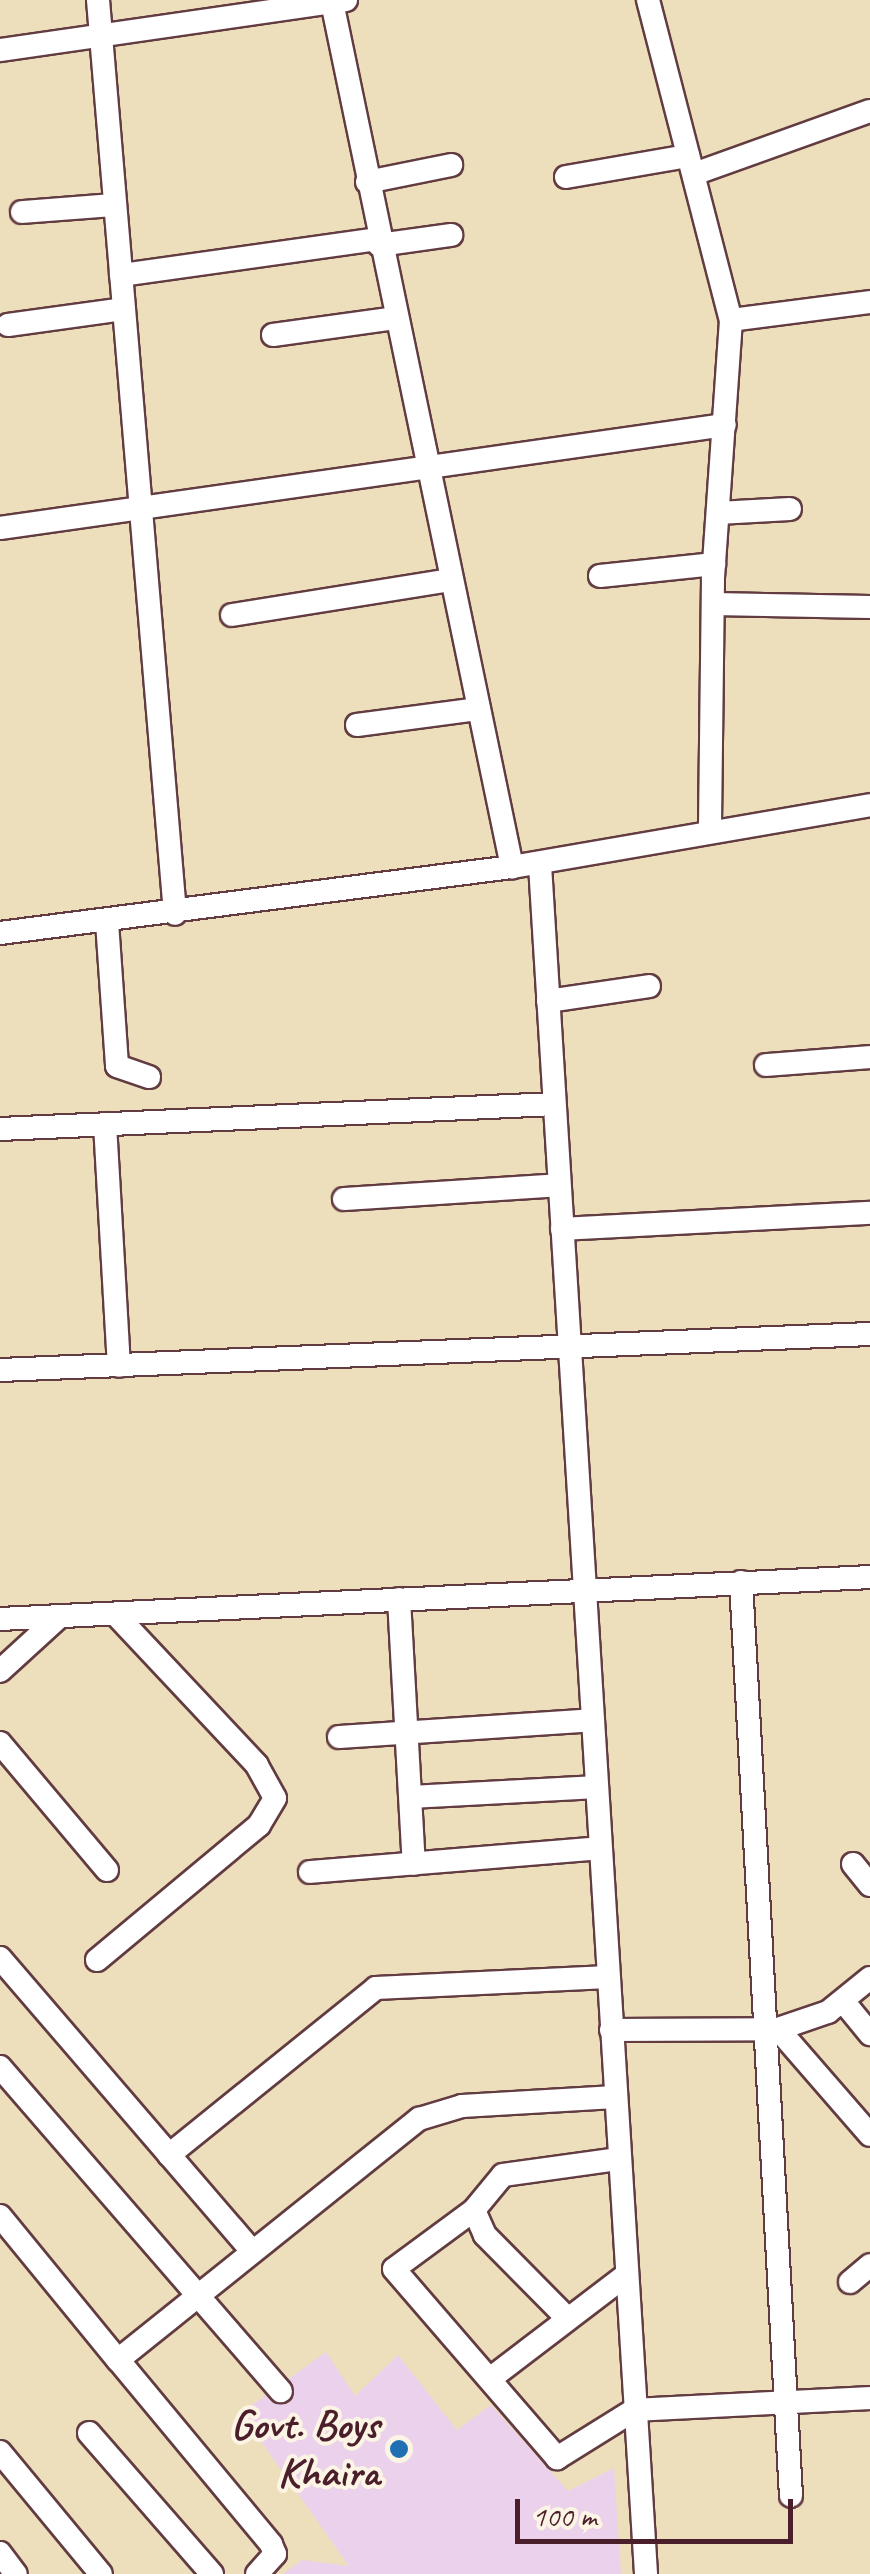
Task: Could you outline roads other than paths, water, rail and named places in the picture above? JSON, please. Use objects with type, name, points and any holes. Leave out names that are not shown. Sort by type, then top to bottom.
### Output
[{"type":"street","points":[[98,0],[112,205],[143,510],[175,914]]},
{"type":"street","points":[[648,0],[731,320],[714,564],[710,832]]},
{"type":"street","points":[[0,50],[250,7],[339,1],[367,182],[512,867]]},
{"type":"street","points":[[566,177],[691,165],[870,111]]},
{"type":"street","points":[[367,182],[451,165]]},
{"type":"street","points":[[22,212],[112,205]]},
{"type":"street","points":[[121,276],[451,235]]},
{"type":"street","points":[[731,320],[870,302]]},
{"type":"street","points":[[8,325],[123,310]]},
{"type":"street","points":[[274,336],[395,318]]},
{"type":"street","points":[[0,528],[724,426]]},
{"type":"street","points":[[718,514],[790,508]]},
{"type":"street","points":[[600,576],[714,564]]},
{"type":"street","points":[[232,615],[450,580]]},
{"type":"street","points":[[713,604],[870,608]]},
{"type":"street","points":[[357,725],[478,709]]},
{"type":"street","points":[[0,933],[175,914],[540,865],[870,805]]},
{"type":"street","points":[[540,865],[646,2574]]},
{"type":"street","points":[[107,922],[117,1066],[149,1077]]},
{"type":"street","points":[[548,1001],[650,986]]},
{"type":"street","points":[[766,1065],[870,1056]]},
{"type":"street","points":[[0,1129],[554,1104]]},
{"type":"street","points":[[104,1124],[119,1366]]},
{"type":"street","points":[[344,1199],[559,1185]]},
{"type":"street","points":[[562,1230],[870,1213]]},
{"type":"street","points":[[0,1370],[870,1334]]},
{"type":"street","points":[[0,1620],[870,1577]]},
{"type":"street","points":[[742,1582],[772,2029],[791,2496]]},
{"type":"street","points":[[399,1599],[410,1735],[414,1864]]},
{"type":"street","points":[[97,1960],[259,1826],[275,1798],[257,1765],[118,1617]]},
{"type":"street","points":[[0,1670],[58,1618]]},
{"type":"street","points":[[339,1738],[592,1720]]},
{"type":"street","points":[[0,1743],[106,1870]]},
{"type":"street","points":[[412,1796],[596,1787]]},
{"type":"street","points":[[310,1872],[600,1848]]},
{"type":"street","points":[[853,1864],[870,1885]]},
{"type":"street","points":[[0,1958],[252,2251]]},
{"type":"street","points":[[169,2155],[376,1988],[608,1977]]},
{"type":"street","points":[[611,2030],[772,2029],[843,2001],[870,1978]]},
{"type":"street","points":[[843,2001],[870,2034]]},
{"type":"street","points":[[772,2029],[870,2135]]},
{"type":"street","points":[[0,2067],[196,2298],[281,2391]]},
{"type":"street","points":[[118,2360],[252,2251],[438,2111],[615,2097]]},
{"type":"street","points":[[619,2158],[514,2171],[492,2182],[474,2210],[394,2269],[563,2460],[634,2410],[786,2406],[870,2398]]},
{"type":"street","points":[[474,2210],[485,2234],[567,2318]]},
{"type":"street","points":[[0,2216],[271,2544],[274,2554],[257,2574]]},
{"type":"street","points":[[850,2282],[870,2265]]},
{"type":"street","points":[[490,2378],[626,2275]]},
{"type":"street","points":[[89,2433],[212,2574]]},
{"type":"street","points":[[0,2452],[101,2574]]},
{"type":"street","points":[[0,2554],[16,2574]]},
{"type":"place","name":"Govt. Boys Khaira","points":[[399,2449]]}]
